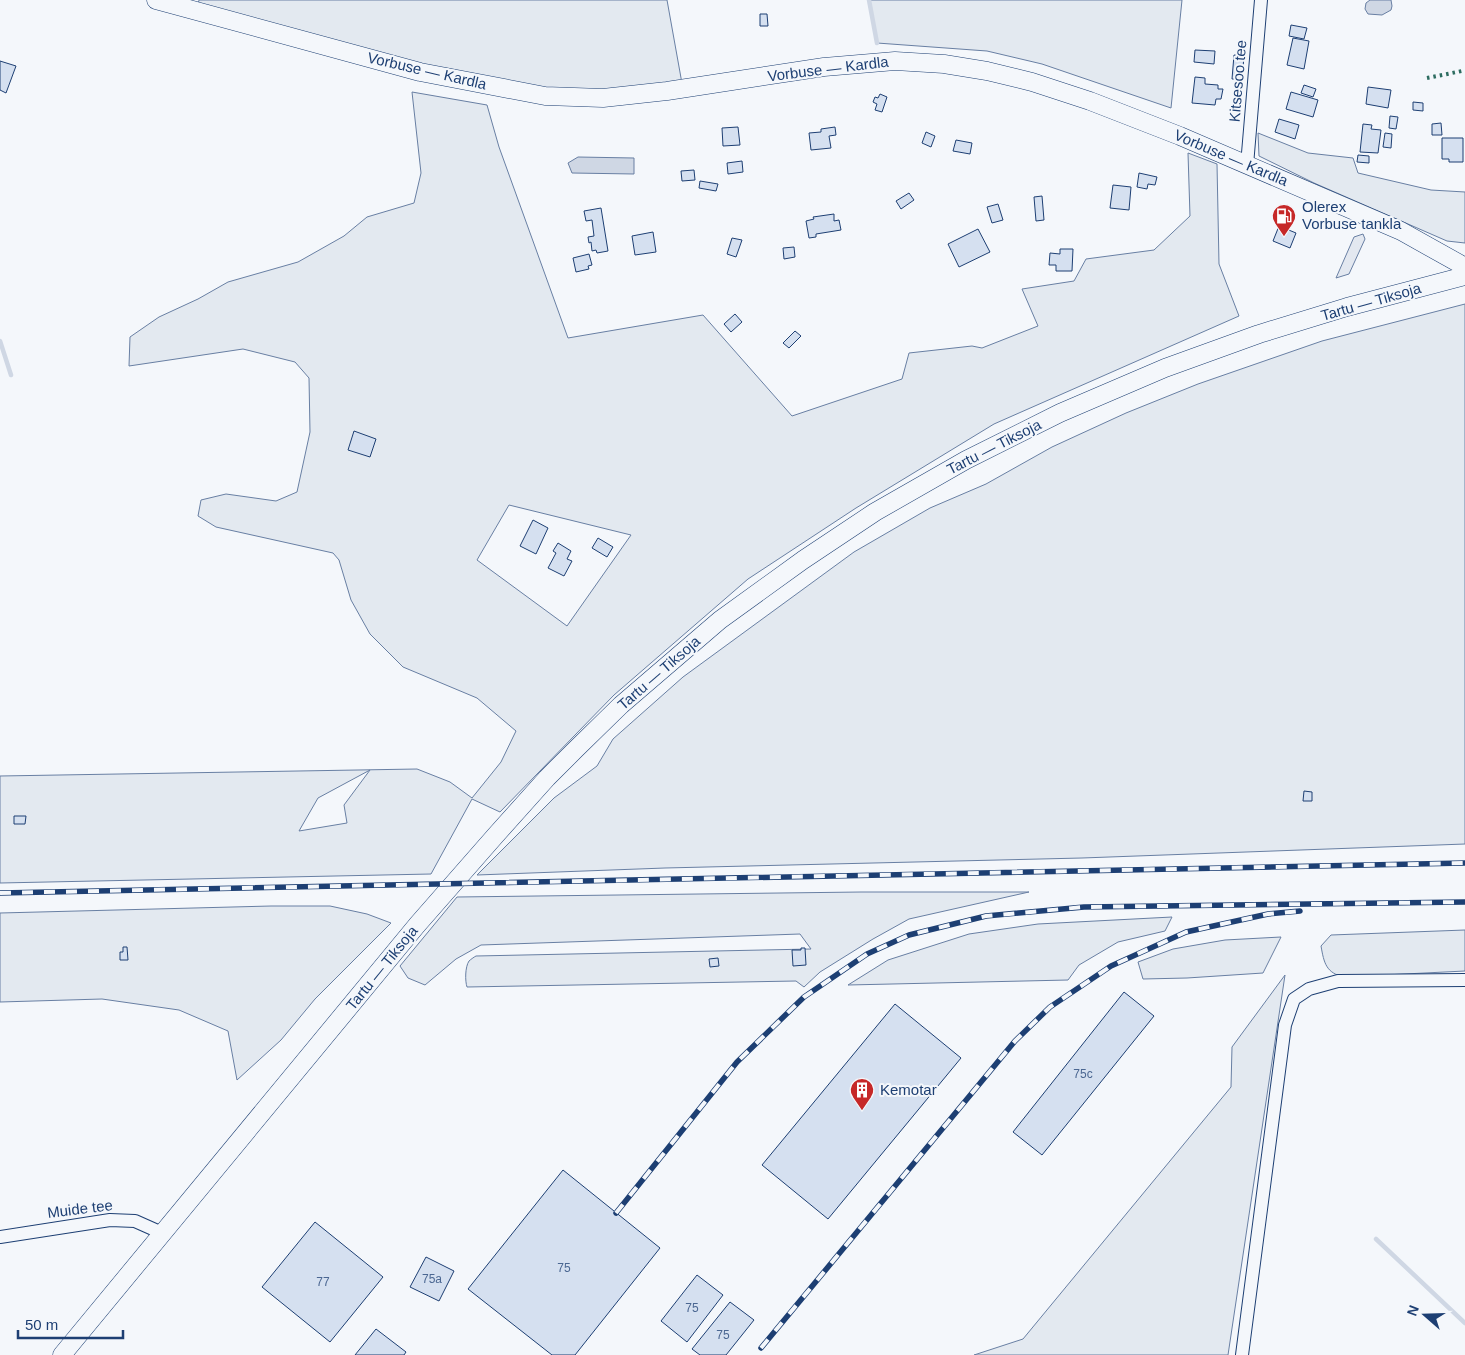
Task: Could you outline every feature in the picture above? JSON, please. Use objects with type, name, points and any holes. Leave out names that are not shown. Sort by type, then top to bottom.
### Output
[{"type":"main road","name":"Vorbuse — Kardla","points":[[156,0],[420,72],[545,96],[612,97],[667,91],[824,67],[894,61],[944,64],[987,71],[1032,82],[1090,101],[1180,136],[1409,235],[1460,264],[1465,276]]},
{"type":"main road","name":"Tartu — Tiksoja","points":[[62,1355],[417,925],[547,778],[621,705],[720,620],[803,560],[875,512],[966,460],[1060,413],[1165,368],[1259,334],[1465,276]]},
{"type":"street","name":"Kitsesoo tee","points":[[1246,165],[1261,0]]},
{"type":"street","points":[[1242,1355],[1285,1026],[1294,999],[1310,988],[1338,981],[1465,980]]},
{"type":"street","name":"Muide tee","points":[[0,1237],[110,1220],[135,1221],[162,1233]]},
{"type":"shaded area","points":[[199,0],[667,0],[683,89],[545,96],[197,11]]},
{"type":"shaded area","points":[[869,0],[1182,0],[1171,108],[1042,64],[987,51],[877,43]]},
{"type":"shaded area","points":[[1370,0],[1391,0],[1391,10],[1382,15],[1368,14],[1365,9],[1366,3]]},
{"type":"shaded area","points":[[412,92],[487,105],[499,147],[568,338],[703,315],[792,416],[902,379],[909,353],[972,346],[982,348],[1038,326],[1022,289],[1074,281],[1086,259],[1154,250],[1190,216],[1188,153],[1217,164],[1219,264],[1239,316],[994,424],[856,508],[748,579],[614,695],[500,812],[472,799],[431,874],[0,883],[0,776],[417,769],[450,782],[472,798],[501,762],[516,731],[477,698],[403,667],[370,634],[351,600],[339,560],[333,553],[216,527],[198,516],[201,500],[226,494],[276,501],[297,492],[310,432],[309,378],[295,362],[243,349],[129,366],[130,337],[159,317],[198,299],[228,282],[298,262],[344,236],[367,217],[414,203],[421,173]],"holes":[[[509,505],[631,535],[567,626],[477,560]],[[370,770],[344,805],[347,823],[299,831],[318,798]]]},
{"type":"shaded area","points":[[1258,133],[1308,153],[1353,158],[1358,173],[1431,190],[1465,192],[1465,243],[1447,241],[1314,183],[1259,156]]},
{"type":"shaded area","points":[[578,157],[634,158],[634,174],[572,173],[568,163]]},
{"type":"shaded area","points":[[1363,234],[1365,239],[1349,274],[1336,278],[1354,237]]},
{"type":"shaded area","points":[[1465,304],[1465,844],[1082,858],[665,868],[477,875],[554,798],[597,766],[613,739],[683,677],[854,552],[930,508],[986,484],[1052,447],[1126,413],[1198,384],[1322,341]]},
{"type":"shaded area","points":[[1029,892],[909,919],[820,972],[804,987],[796,981],[467,987],[466,981],[466,970],[469,961],[476,956],[811,949],[800,934],[481,945],[456,959],[425,985],[408,978],[400,966],[457,897]]},
{"type":"shaded area","points":[[330,906],[367,914],[391,923],[315,999],[281,1040],[237,1080],[228,1031],[179,1010],[102,999],[0,1002],[0,913]]},
{"type":"shaded area","points":[[1172,917],[1165,931],[1118,942],[1079,965],[1068,980],[848,985],[888,960],[969,934],[1038,924]]},
{"type":"shaded area","points":[[1465,930],[1465,971],[1344,977],[1333,973],[1327,966],[1321,946],[1331,935]]},
{"type":"shaded area","points":[[1281,937],[1263,973],[1143,979],[1138,962],[1173,949],[1225,940]]},
{"type":"shaded area","points":[[1285,975],[1228,1355],[974,1355],[1023,1339],[1231,1087],[1232,1047]]},
{"type":"building","points":[[760,14],[767,14],[768,26],[760,26]]},
{"type":"building","points":[[1291,25],[1307,28],[1304,39],[1289,36]]},
{"type":"building","points":[[1293,38],[1309,41],[1304,69],[1287,65]]},
{"type":"building","points":[[1195,50],[1215,51],[1214,64],[1194,62]]},
{"type":"building","points":[[1234,55],[1244,56],[1242,79],[1232,79]]},
{"type":"building","points":[[0,61],[16,66],[6,93],[0,90]]},
{"type":"building","points":[[1195,77],[1205,78],[1205,84],[1218,85],[1218,89],[1223,89],[1221,99],[1216,99],[1215,105],[1192,103]]},
{"type":"building","points":[[1304,85],[1316,89],[1313,97],[1301,93]]},
{"type":"building","points":[[1368,87],[1391,90],[1388,108],[1366,104]]},
{"type":"building","points":[[1291,92],[1318,100],[1313,117],[1286,109]]},
{"type":"building","points":[[880,94],[887,97],[882,112],[875,110],[877,104],[873,102],[875,97],[878,98]]},
{"type":"building","points":[[1413,102],[1423,103],[1423,111],[1413,110]]},
{"type":"building","points":[[1390,116],[1398,117],[1396,129],[1389,128]]},
{"type":"building","points":[[1279,119],[1299,125],[1295,139],[1275,132]]},
{"type":"building","points":[[1441,123],[1442,135],[1432,135],[1432,124]]},
{"type":"building","points":[[1363,124],[1372,125],[1371,129],[1381,130],[1378,153],[1360,152]]},
{"type":"building","points":[[738,127],[740,145],[723,146],[722,128]]},
{"type":"building","points":[[835,127],[836,135],[829,136],[831,148],[811,150],[809,133],[821,132],[821,129]]},
{"type":"building","points":[[926,132],[935,136],[931,147],[922,143]]},
{"type":"building","points":[[1385,133],[1392,134],[1391,148],[1383,147]]},
{"type":"building","points":[[1442,138],[1463,138],[1463,162],[1449,162],[1449,159],[1442,159]]},
{"type":"building","points":[[956,140],[972,143],[970,154],[953,151]]},
{"type":"building","points":[[1358,155],[1369,156],[1369,163],[1357,162]]},
{"type":"building","points":[[742,161],[743,172],[728,174],[727,163]]},
{"type":"building","points":[[694,170],[695,180],[682,181],[681,171]]},
{"type":"building","points":[[1139,173],[1157,177],[1155,185],[1148,184],[1147,189],[1137,187]]},
{"type":"building","points":[[700,181],[718,184],[716,191],[699,188]]},
{"type":"building","points":[[1113,185],[1131,187],[1129,210],[1110,208]]},
{"type":"building","points":[[909,193],[914,200],[901,209],[896,201]]},
{"type":"building","points":[[1042,196],[1044,220],[1036,221],[1034,197]]},
{"type":"building","points":[[998,204],[1003,220],[992,223],[987,207]]},
{"type":"building","points":[[601,208],[608,251],[597,253],[596,250],[592,251],[591,242],[589,243],[588,237],[594,236],[592,220],[586,221],[584,211]]},
{"type":"building","points":[[834,214],[834,221],[839,220],[841,230],[816,234],[816,237],[809,238],[806,221],[814,219],[813,217]]},
{"type":"building","name":"Olerex Vorbuse tankla","points":[[1279,226],[1296,233],[1290,248],[1273,241]]},
{"type":"building","points":[[978,229],[990,252],[959,267],[948,244]]},
{"type":"building","points":[[653,232],[656,252],[635,255],[632,236]]},
{"type":"building","points":[[732,238],[742,240],[736,257],[727,254]]},
{"type":"building","points":[[794,247],[795,257],[784,259],[783,248]]},
{"type":"building","points":[[1060,249],[1073,249],[1072,271],[1056,271],[1056,265],[1049,265],[1050,253],[1060,254]]},
{"type":"building","points":[[589,254],[592,265],[588,266],[589,269],[576,272],[573,258]]},
{"type":"building","points":[[735,314],[742,322],[731,332],[724,324]]},
{"type":"building","points":[[795,331],[801,336],[789,348],[783,343]]},
{"type":"building","points":[[354,431],[376,439],[370,457],[348,450]]},
{"type":"building","points":[[533,520],[548,528],[536,554],[520,546]]},
{"type":"building","points":[[598,538],[613,547],[607,557],[592,548]]},
{"type":"building","points":[[558,543],[571,551],[567,559],[572,561],[564,576],[548,568],[556,553],[553,551]]},
{"type":"building","points":[[1304,791],[1312,792],[1312,801],[1303,801]]},
{"type":"building","points":[[14,816],[26,816],[25,824],[14,824]]},
{"type":"building","points":[[123,947],[127,947],[128,960],[120,960],[120,952],[123,952]]},
{"type":"building","points":[[801,948],[805,948],[806,965],[793,966],[792,950],[801,950]]},
{"type":"building","points":[[718,958],[719,966],[710,967],[709,959]]},
{"type":"building","points":[[1124,992],[1154,1016],[1042,1155],[1013,1132]]},
{"type":"building","name":"Kemotar","points":[[895,1004],[961,1058],[828,1219],[762,1165]]},
{"type":"building","points":[[563,1170],[660,1248],[575,1355],[552,1355],[468,1289]]},
{"type":"building","points":[[315,1222],[383,1277],[330,1342],[262,1287]]},
{"type":"building","points":[[426,1257],[454,1271],[439,1301],[410,1287]]},
{"type":"building","points":[[697,1275],[723,1295],[687,1342],[661,1321]]},
{"type":"building","points":[[730,1302],[754,1320],[726,1355],[700,1355],[692,1349]]},
{"type":"building","points":[[376,1329],[406,1352],[404,1355],[355,1355]]},
{"type":"waterway","points":[[869,0],[877,43]]},
{"type":"waterway","points":[[0,341],[11,375]]},
{"type":"waterway","points":[[1376,1239],[1465,1323]]},
{"type":"railway","points":[[0,893],[1465,863]]},
{"type":"railway","points":[[616,1213],[737,1062],[804,997],[867,954],[909,935],[986,916],[1084,907],[1465,902]]},
{"type":"railway","points":[[761,1348],[1015,1041],[1050,1007],[1111,966],[1186,932],[1268,914],[1300,911]]},
{"type":"hedge","points":[[1427,78],[1462,71]]},
{"type":"place","name":"Olerex Vorbuse tankla","points":[[1284,237]]},
{"type":"place","name":"Kemotar","points":[[862,1111]]}]
